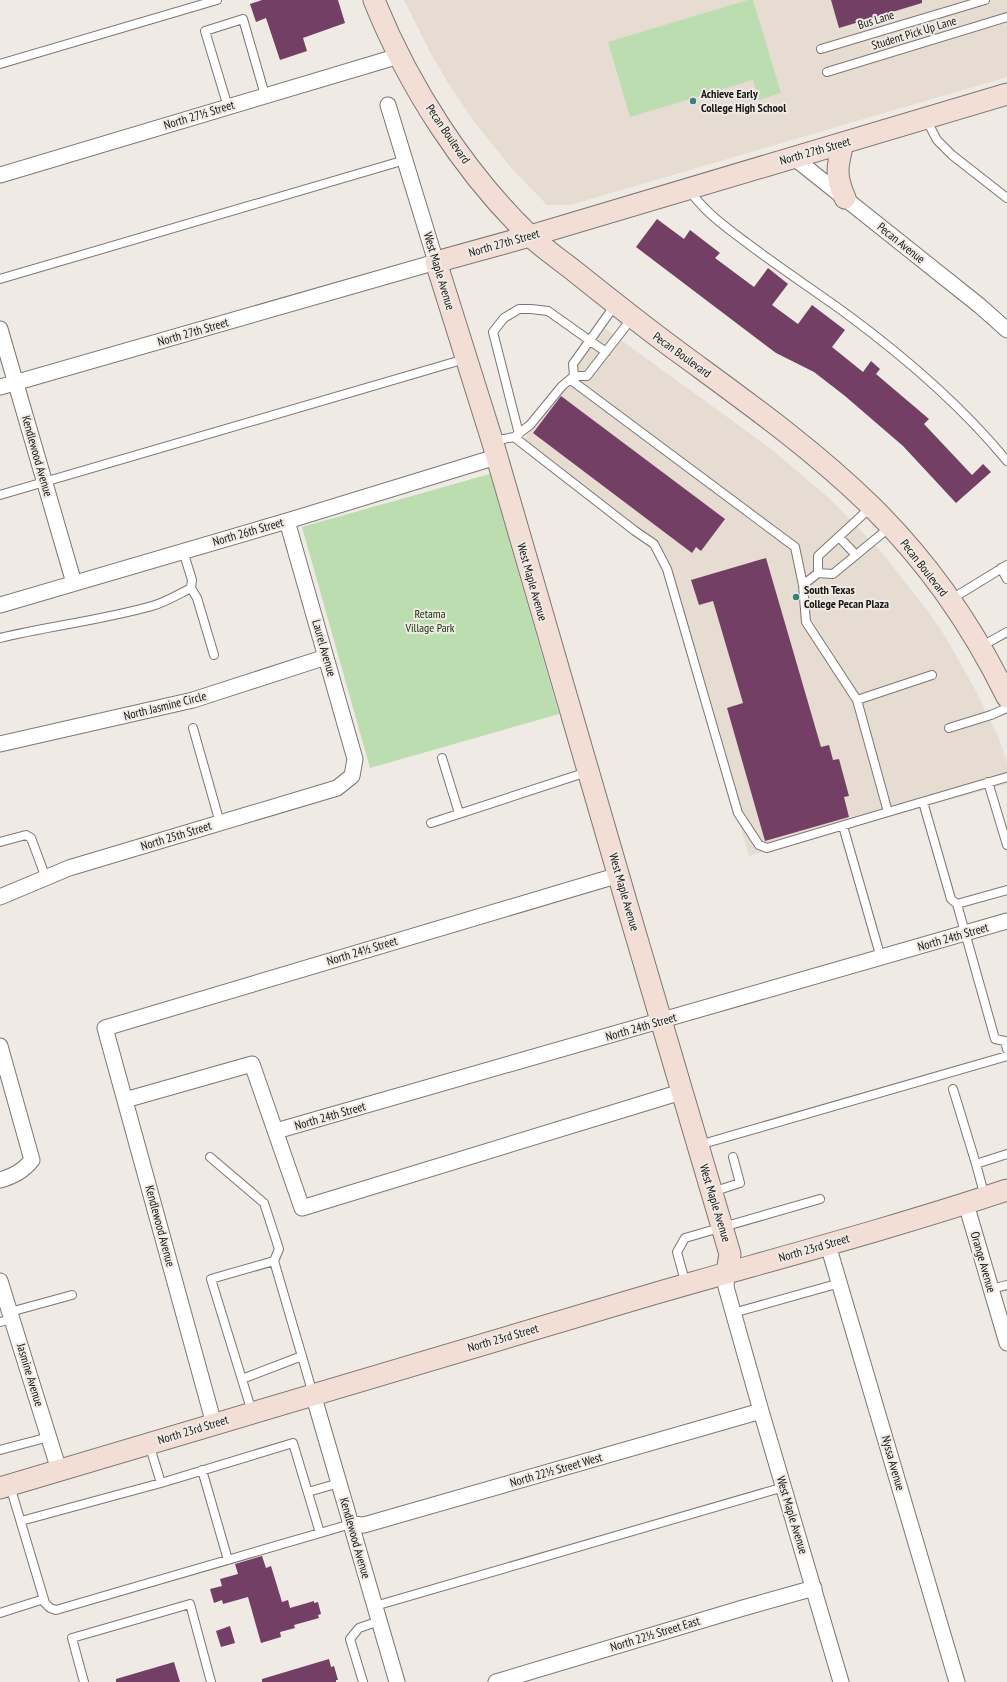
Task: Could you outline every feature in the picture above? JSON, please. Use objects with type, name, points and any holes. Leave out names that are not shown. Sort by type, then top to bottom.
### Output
[{"type":"main road","name":"Pecan Boulevard","points":[[374,0],[399,56],[432,114],[485,189],[530,236],[632,318],[791,437],[844,481],[871,507],[924,566],[949,600],[980,647],[1007,697]]},
{"type":"main road","name":"North 27th Street","points":[[436,262],[530,236],[1007,94]]},
{"type":"main road","points":[[843,143],[837,174],[838,183],[845,198]]},
{"type":"main road","name":"West Maple Avenue","points":[[436,262],[494,449],[619,875],[660,1021],[722,1226],[730,1254],[727,1272]]},
{"type":"main road","name":"North 23rd Street","points":[[5,1487],[252,1412],[727,1272],[828,1245],[976,1201],[1007,1190]]},
{"type":"street","name":"North 27½ Street","points":[[0,175],[399,56]]},
{"type":"street","name":"West Maple Avenue","points":[[388,105],[436,262]]},
{"type":"street","name":"Pecan Avenue","points":[[793,157],[980,306],[1007,330]]},
{"type":"street","name":"North 27th Street","points":[[0,387],[436,262]]},
{"type":"street","name":"Kendlewood Avenue","points":[[0,329],[74,583]]},
{"type":"street","name":"North 26th Street","points":[[0,605],[287,521],[494,449]]},
{"type":"street","name":"Laurel Avenue","points":[[287,521],[355,759],[352,776]]},
{"type":"street","name":"North Jasmine Circle","points":[[0,744],[193,700],[326,657]]},
{"type":"street","name":"North 25th Street","points":[[0,897],[69,868],[337,788],[352,776]]},
{"type":"street","name":"North 24½ Street","points":[[105,1028],[619,875]]},
{"type":"street","name":"North 24th Street","points":[[276,1132],[1007,921]]},
{"type":"street","name":"Kendlewood Avenue","points":[[105,1028],[214,1424]]},
{"type":"street","points":[[0,1046],[32,1160],[24,1170],[11,1177],[0,1180]]},
{"type":"street","points":[[125,1100],[252,1064],[302,1208],[681,1092]]},
{"type":"street","name":"Orange Avenue","points":[[976,1201],[991,1289],[1002,1310],[1007,1343]]},
{"type":"street","name":"Nyssa Avenue","points":[[828,1245],[957,1682]]},
{"type":"street","name":"West Maple Avenue","points":[[727,1272],[726,1287],[733,1313],[841,1682]]},
{"type":"street","name":"Jasmine Avenue","points":[[0,1281],[7,1318],[49,1437],[59,1470]]},
{"type":"street","name":"Kendlewood Avenue","points":[[313,1394],[397,1682]]},
{"type":"street","name":"North 22½ Street West","points":[[351,1524],[364,1525],[761,1411]]},
{"type":"street","name":"North 22½ Street East","points":[[496,1682],[814,1588]]},
{"type":"lane","points":[[0,64],[217,0]]},
{"type":"lane","name":"Bus Lane","points":[[821,49],[985,0]]},
{"type":"lane","name":"Student Pick Up Lane","points":[[827,72],[1007,17]]},
{"type":"lane","points":[[228,107],[205,31],[243,19],[265,96]]},
{"type":"lane","points":[[925,118],[937,140],[952,155],[1007,198]]},
{"type":"lane","points":[[0,279],[405,160]]},
{"type":"lane","points":[[689,189],[701,206],[721,223],[763,256],[848,315],[922,374],[987,436],[1007,461]]},
{"type":"lane","points":[[573,378],[573,364],[616,304]]},
{"type":"lane","points":[[606,352],[548,311],[530,308],[519,310],[504,318],[493,332],[516,435],[635,531],[654,544],[667,569],[738,813],[759,845],[767,848],[1007,777]]},
{"type":"lane","points":[[494,449],[530,425],[562,386],[573,378],[587,376],[632,318]]},
{"type":"lane","points":[[0,495],[466,358]]},
{"type":"lane","points":[[573,378],[795,547],[803,585],[806,622],[857,700],[888,812]]},
{"type":"lane","points":[[818,573],[818,556],[871,507]]},
{"type":"lane","points":[[803,585],[818,573],[833,574],[890,527]]},
{"type":"lane","points":[[839,537],[856,555]]},
{"type":"lane","points":[[183,551],[192,580],[191,588],[197,598],[214,655]]},
{"type":"lane","points":[[949,600],[1004,566],[1007,579]]},
{"type":"lane","points":[[0,638],[154,606],[191,588]]},
{"type":"lane","points":[[980,647],[1007,632]]},
{"type":"lane","points":[[857,700],[932,675]]},
{"type":"lane","points":[[949,728],[991,715],[1007,708]]},
{"type":"lane","points":[[193,728],[220,823]]},
{"type":"lane","points":[[442,758],[459,814]]},
{"type":"lane","points":[[430,823],[588,772]]},
{"type":"lane","points":[[988,782],[1007,845]]},
{"type":"lane","points":[[923,802],[952,899],[957,904],[966,933],[995,1039]]},
{"type":"lane","points":[[843,826],[881,958]]},
{"type":"lane","points":[[0,842],[26,835],[31,838],[46,878]]},
{"type":"lane","points":[[957,904],[1007,890]]},
{"type":"lane","points":[[995,1039],[1007,1035]]},
{"type":"lane","points":[[995,1039],[1005,1041],[1007,1049]]},
{"type":"lane","points":[[697,1146],[1007,1056]]},
{"type":"lane","points":[[953,1090],[976,1164],[976,1201]]},
{"type":"lane","points":[[976,1164],[1007,1154]]},
{"type":"lane","points":[[210,1157],[264,1203],[279,1249],[274,1261],[313,1394]]},
{"type":"lane","points":[[711,1192],[740,1183],[733,1157]]},
{"type":"lane","points":[[686,1285],[677,1252],[685,1238],[722,1226],[820,1199]]},
{"type":"lane","points":[[252,1412],[211,1279],[274,1261]]},
{"type":"lane","points":[[733,1313],[840,1283]]},
{"type":"lane","points":[[991,1289],[1007,1285]]},
{"type":"lane","points":[[7,1318],[72,1295]]},
{"type":"lane","points":[[242,1379],[302,1356]]},
{"type":"lane","points":[[0,1450],[49,1437]]},
{"type":"lane","points":[[149,1443],[161,1483]]},
{"type":"lane","points":[[21,1521],[161,1483],[293,1443],[320,1533]]},
{"type":"lane","points":[[202,1470],[228,1560]]},
{"type":"lane","points":[[308,1492],[339,1483]]},
{"type":"lane","points":[[375,1606],[784,1486]]},
{"type":"lane","points":[[5,1487],[21,1521],[44,1599],[50,1608],[56,1610],[351,1524]]},
{"type":"lane","points":[[0,1613],[44,1599]]},
{"type":"lane","points":[[84,1682],[72,1638],[190,1604],[211,1682]]},
{"type":"lane","points":[[363,1682],[350,1639],[358,1628],[379,1620]]},
{"type":"shaded area","name":"Achieve Early College High School","points":[[404,0],[1007,0],[1007,77],[570,205],[547,205],[513,170],[473,120],[448,83],[430,52]]},
{"type":"shaded area","name":"South Texas College Pecan Plaza","points":[[603,327],[770,448],[830,499],[879,549],[927,610],[945,636],[976,691],[1000,741],[1007,763],[1007,784],[749,856],[665,569],[656,550],[521,444]]},
{"type":"green space","points":[[748,0],[753,0],[781,93],[759,100],[753,80],[630,117],[608,42]]},
{"type":"green space","name":"Retama Village Park","points":[[490,474],[559,714],[370,768],[302,527]]},
{"type":"building","points":[[262,0],[338,0],[345,23],[303,38],[307,51],[280,60],[266,18],[256,22],[250,4]]},
{"type":"building","points":[[831,0],[922,0],[922,3],[839,28]]},
{"type":"building","points":[[657,219],[684,239],[690,230],[720,253],[715,258],[754,287],[768,268],[788,284],[772,305],[798,324],[812,305],[845,330],[832,347],[863,372],[871,361],[880,369],[876,374],[929,419],[924,424],[972,475],[983,464],[991,472],[956,503],[903,446],[845,396],[814,372],[776,353],[636,247]]},
{"type":"building","points":[[561,396],[725,519],[701,551],[696,547],[692,553],[533,433]]},
{"type":"building","points":[[766,558],[821,747],[829,745],[833,760],[839,759],[849,796],[844,797],[849,817],[765,841],[727,708],[743,703],[713,601],[699,605],[691,580]]},
{"type":"building","points":[[262,1556],[266,1568],[271,1566],[282,1602],[288,1600],[290,1608],[314,1601],[314,1603],[318,1602],[321,1614],[318,1615],[319,1618],[294,1625],[295,1628],[280,1632],[281,1637],[261,1643],[248,1597],[223,1604],[222,1600],[214,1603],[210,1589],[222,1586],[220,1579],[238,1574],[235,1564]]},
{"type":"building","points":[[230,1626],[235,1643],[221,1647],[216,1631]]},
{"type":"building","points":[[329,1659],[331,1667],[334,1666],[338,1680],[336,1680],[336,1682],[262,1682],[262,1679]]},
{"type":"building","points":[[174,1662],[180,1682],[116,1682],[116,1679]]},
{"type":"place","name":"Achieve Early College High School","points":[[693,101]]},
{"type":"place","name":"South Texas College Pecan Plaza","points":[[796,597]]}]
